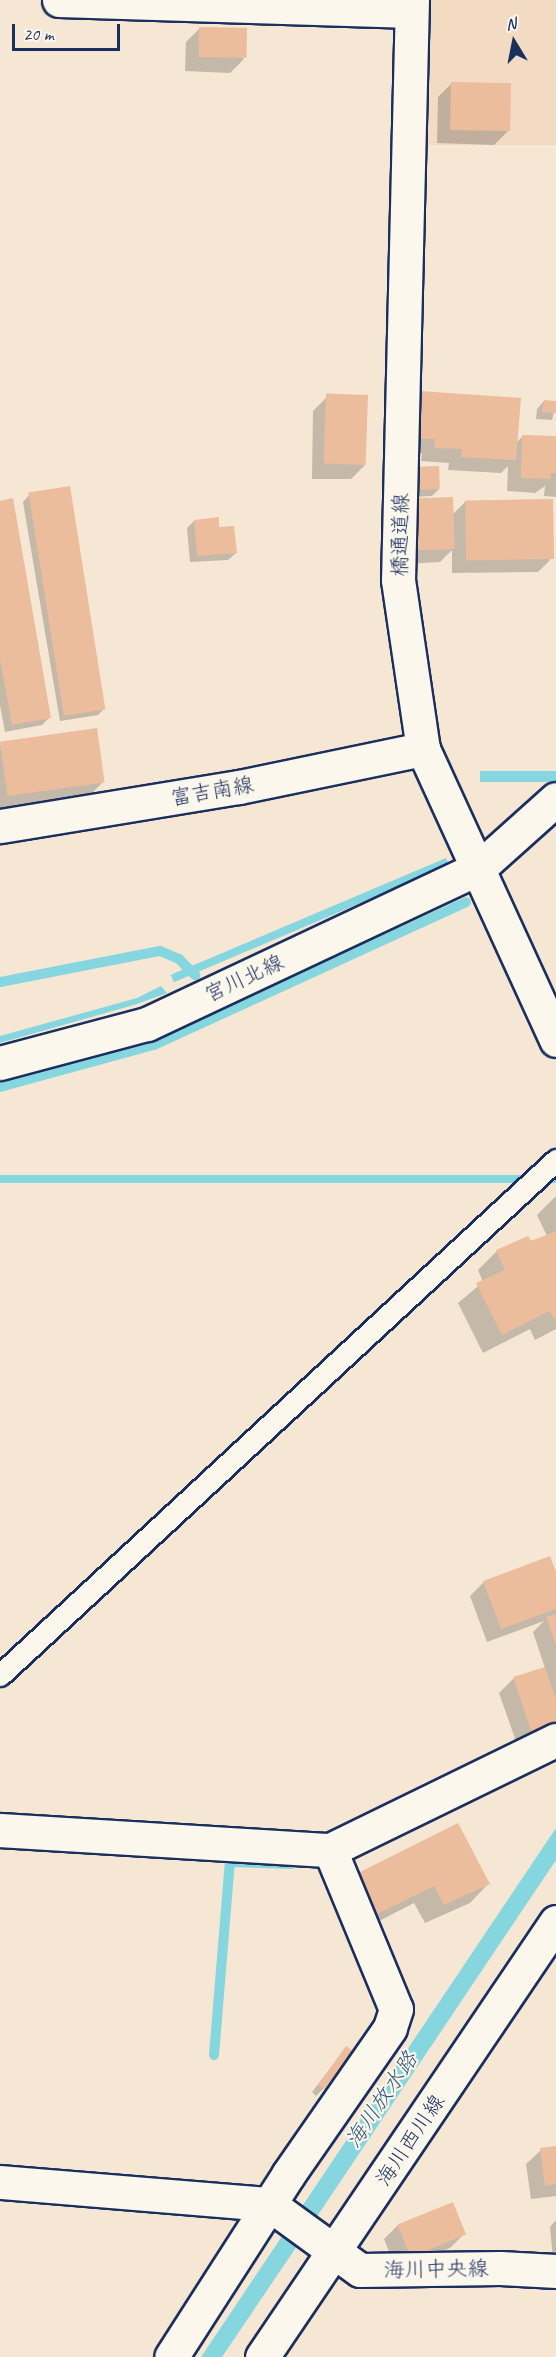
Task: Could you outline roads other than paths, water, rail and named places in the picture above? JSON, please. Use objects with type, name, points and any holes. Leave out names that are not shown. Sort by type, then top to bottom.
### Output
[{"type":"street","points":[[60,0],[411,5]]},
{"type":"street","name":"橋通道線","points":[[411,5],[398,580],[423,749],[556,1040]]},
{"type":"street","name":"富吉南線","points":[[0,825],[239,787],[423,749]]},
{"type":"street","name":"宮川北線","points":[[0,1063],[147,1024],[479,868],[556,799]]},
{"type":"street","points":[[0,1830],[330,1850],[556,1740]]},
{"type":"street","points":[[171,2357],[275,2207],[390,2028],[396,2008],[330,1850]]},
{"type":"street","name":"海川西川線","points":[[262,2357],[330,2247],[556,1922]]},
{"type":"street","points":[[0,2182],[275,2207]]},
{"type":"street","name":"海川中央線","points":[[275,2207],[360,2270],[500,2268],[556,2271]]},
{"type":"lane","points":[[0,1675],[556,1160]]},
{"type":"water","points":[[480,771],[556,771],[556,782],[480,782]]},
{"type":"water","points":[[446,858],[449,865],[174,982],[171,975]]},
{"type":"water","points":[[161,986],[167,993],[137,1004],[0,1043],[0,1036],[137,998]]},
{"type":"water","points":[[0,1175],[556,1175],[556,1183],[0,1183]]},
{"type":"water","name":"海川放水路","points":[[556,1828],[556,1860],[328,2200],[222,2357],[201,2357]]},
{"type":"waterway","points":[[0,1087],[154,1045],[466,902]]},
{"type":"waterway","points":[[0,982],[160,951],[179,959],[195,975]]},
{"type":"waterway","points":[[214,2055],[230,1862],[291,1864]]}]
